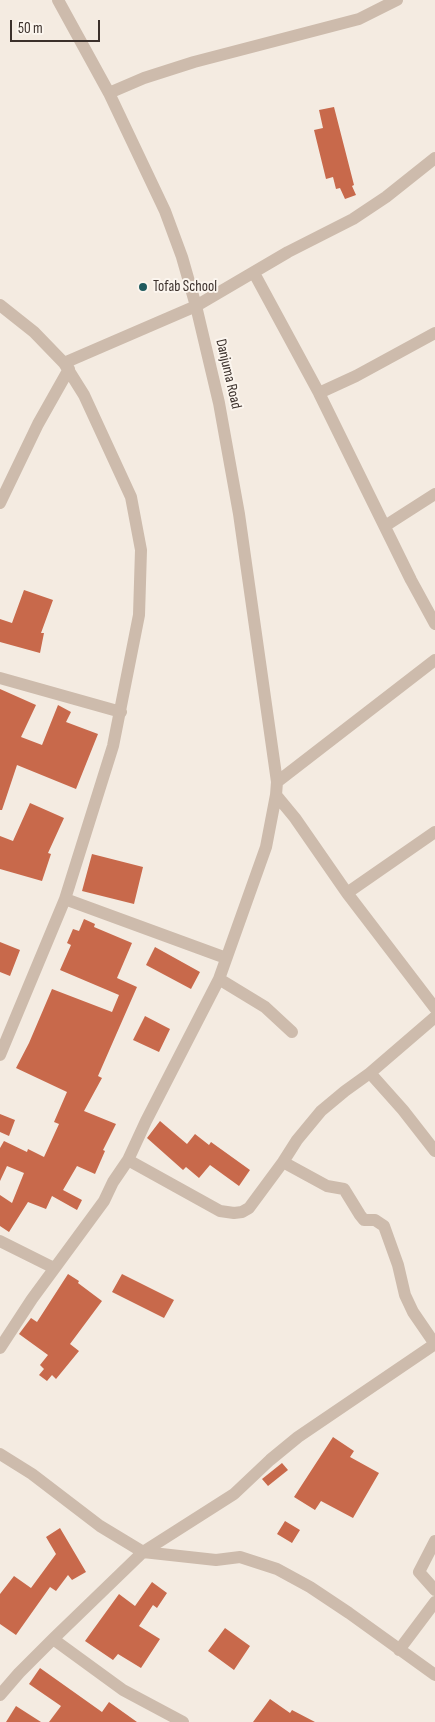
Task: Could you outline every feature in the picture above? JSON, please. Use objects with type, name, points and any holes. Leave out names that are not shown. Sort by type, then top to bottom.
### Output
[{"type":"street","name":"Danjuma Road","points":[[0,1348],[54,1268],[104,1201],[128,1160],[219,979],[266,847],[277,782],[239,514],[219,403],[196,306],[182,257],[164,211],[109,94],[58,0]]},
{"type":"street","points":[[109,94],[144,78],[194,62],[359,19],[397,0]]},
{"type":"street","points":[[0,503],[67,366],[196,306],[288,252],[353,219],[378,203],[435,158]]},
{"type":"street","points":[[254,273],[319,393],[411,580],[435,624]]},
{"type":"street","points":[[0,304],[34,332],[67,366],[88,403],[131,498],[140,550],[139,615],[113,746],[65,899],[0,1055]]},
{"type":"street","points":[[319,393],[356,376],[435,333]]},
{"type":"street","points":[[385,526],[435,494]]},
{"type":"street","points":[[277,782],[352,726],[435,660]]},
{"type":"street","points":[[0,678],[120,712]]},
{"type":"street","points":[[276,795],[295,818],[347,893],[435,1008]]},
{"type":"street","points":[[347,893],[435,832]]},
{"type":"street","points":[[65,899],[226,958]]},
{"type":"street","points":[[219,979],[266,1007],[292,1032]]},
{"type":"street","points":[[128,1160],[220,1211],[242,1212],[249,1208],[297,1140],[321,1111],[370,1074],[435,1016]]},
{"type":"street","points":[[370,1074],[403,1110],[435,1151]]},
{"type":"street","points":[[0,1695],[53,1639],[143,1552],[234,1494],[298,1437],[435,1344],[413,1312],[405,1295],[398,1265],[384,1226],[375,1220],[364,1220],[344,1189],[327,1186],[283,1162]]},
{"type":"street","points":[[0,1241],[54,1268]]},
{"type":"street","points":[[0,1454],[32,1474],[100,1526],[143,1552],[216,1560],[240,1557],[277,1569],[310,1587],[349,1613],[435,1675]]},
{"type":"street","points":[[435,1541],[419,1572],[435,1590]]},
{"type":"street","points":[[399,1650],[435,1602]]},
{"type":"street","points":[[53,1639],[123,1690],[183,1722]]},
{"type":"building","points":[[334,107],[354,185],[352,186],[356,195],[345,199],[340,188],[336,189],[333,177],[326,179],[314,130],[323,128],[319,110]]},
{"type":"building","points":[[24,590],[53,600],[41,633],[44,633],[40,653],[0,642],[0,619],[12,623]]},
{"type":"building","points":[[0,689],[36,705],[21,737],[42,745],[58,705],[71,712],[66,722],[98,734],[76,789],[17,765],[2,810],[0,810]]},
{"type":"building","points":[[30,803],[64,818],[48,853],[51,854],[42,881],[0,869],[0,836],[13,841]]},
{"type":"building","points":[[92,854],[143,867],[134,904],[82,891]]},
{"type":"building","points":[[84,919],[95,924],[94,927],[132,943],[117,978],[137,987],[98,1076],[102,1078],[84,1111],[116,1124],[103,1150],[105,1151],[95,1174],[77,1166],[63,1190],[82,1200],[77,1210],[52,1196],[46,1209],[28,1202],[9,1232],[0,1226],[0,1195],[12,1203],[24,1173],[7,1166],[0,1181],[0,1148],[4,1141],[27,1152],[28,1149],[44,1157],[59,1124],[54,1122],[67,1092],[16,1068],[52,989],[112,1012],[119,995],[60,970],[71,945],[67,943],[73,929],[79,931]]},
{"type":"building","points":[[0,942],[20,950],[10,976],[0,972]]},
{"type":"building","points":[[155,947],[200,972],[191,989],[146,965]]},
{"type":"building","points":[[145,1016],[170,1029],[159,1052],[133,1040]]},
{"type":"building","points":[[0,1114],[15,1120],[9,1136],[0,1132]]},
{"type":"building","points":[[160,1121],[187,1144],[195,1134],[209,1145],[211,1142],[250,1170],[239,1186],[210,1165],[199,1178],[186,1167],[183,1170],[147,1138]]},
{"type":"building","points":[[68,1274],[102,1301],[70,1344],[79,1351],[56,1379],[52,1375],[47,1381],[39,1375],[44,1369],[40,1365],[48,1355],[19,1334],[31,1318],[37,1322]]},
{"type":"building","points":[[122,1274],[174,1300],[164,1318],[112,1292]]},
{"type":"building","points":[[333,1437],[354,1451],[350,1457],[379,1473],[353,1518],[321,1501],[315,1510],[294,1497]]},
{"type":"building","points":[[282,1463],[288,1470],[268,1486],[262,1479]]},
{"type":"building","points":[[285,1521],[300,1530],[292,1543],[277,1534]]},
{"type":"building","points":[[60,1528],[86,1572],[72,1580],[68,1575],[56,1591],[50,1587],[16,1635],[0,1624],[0,1594],[14,1576],[31,1588],[56,1554],[46,1537]]},
{"type":"building","points":[[152,1582],[167,1593],[157,1608],[153,1605],[139,1626],[160,1639],[141,1668],[118,1654],[113,1660],[85,1641],[119,1594],[135,1606]]},
{"type":"building","points":[[225,1628],[250,1646],[234,1670],[208,1651]]},
{"type":"building","points":[[40,1668],[102,1712],[109,1702],[137,1722],[49,1722],[61,1706],[29,1684]]},
{"type":"building","points":[[270,1699],[290,1713],[292,1710],[315,1722],[253,1722]]},
{"type":"building","points":[[16,1706],[41,1722],[6,1722]]},
{"type":"place","name":"Tofab School","points":[[143,287]]}]
